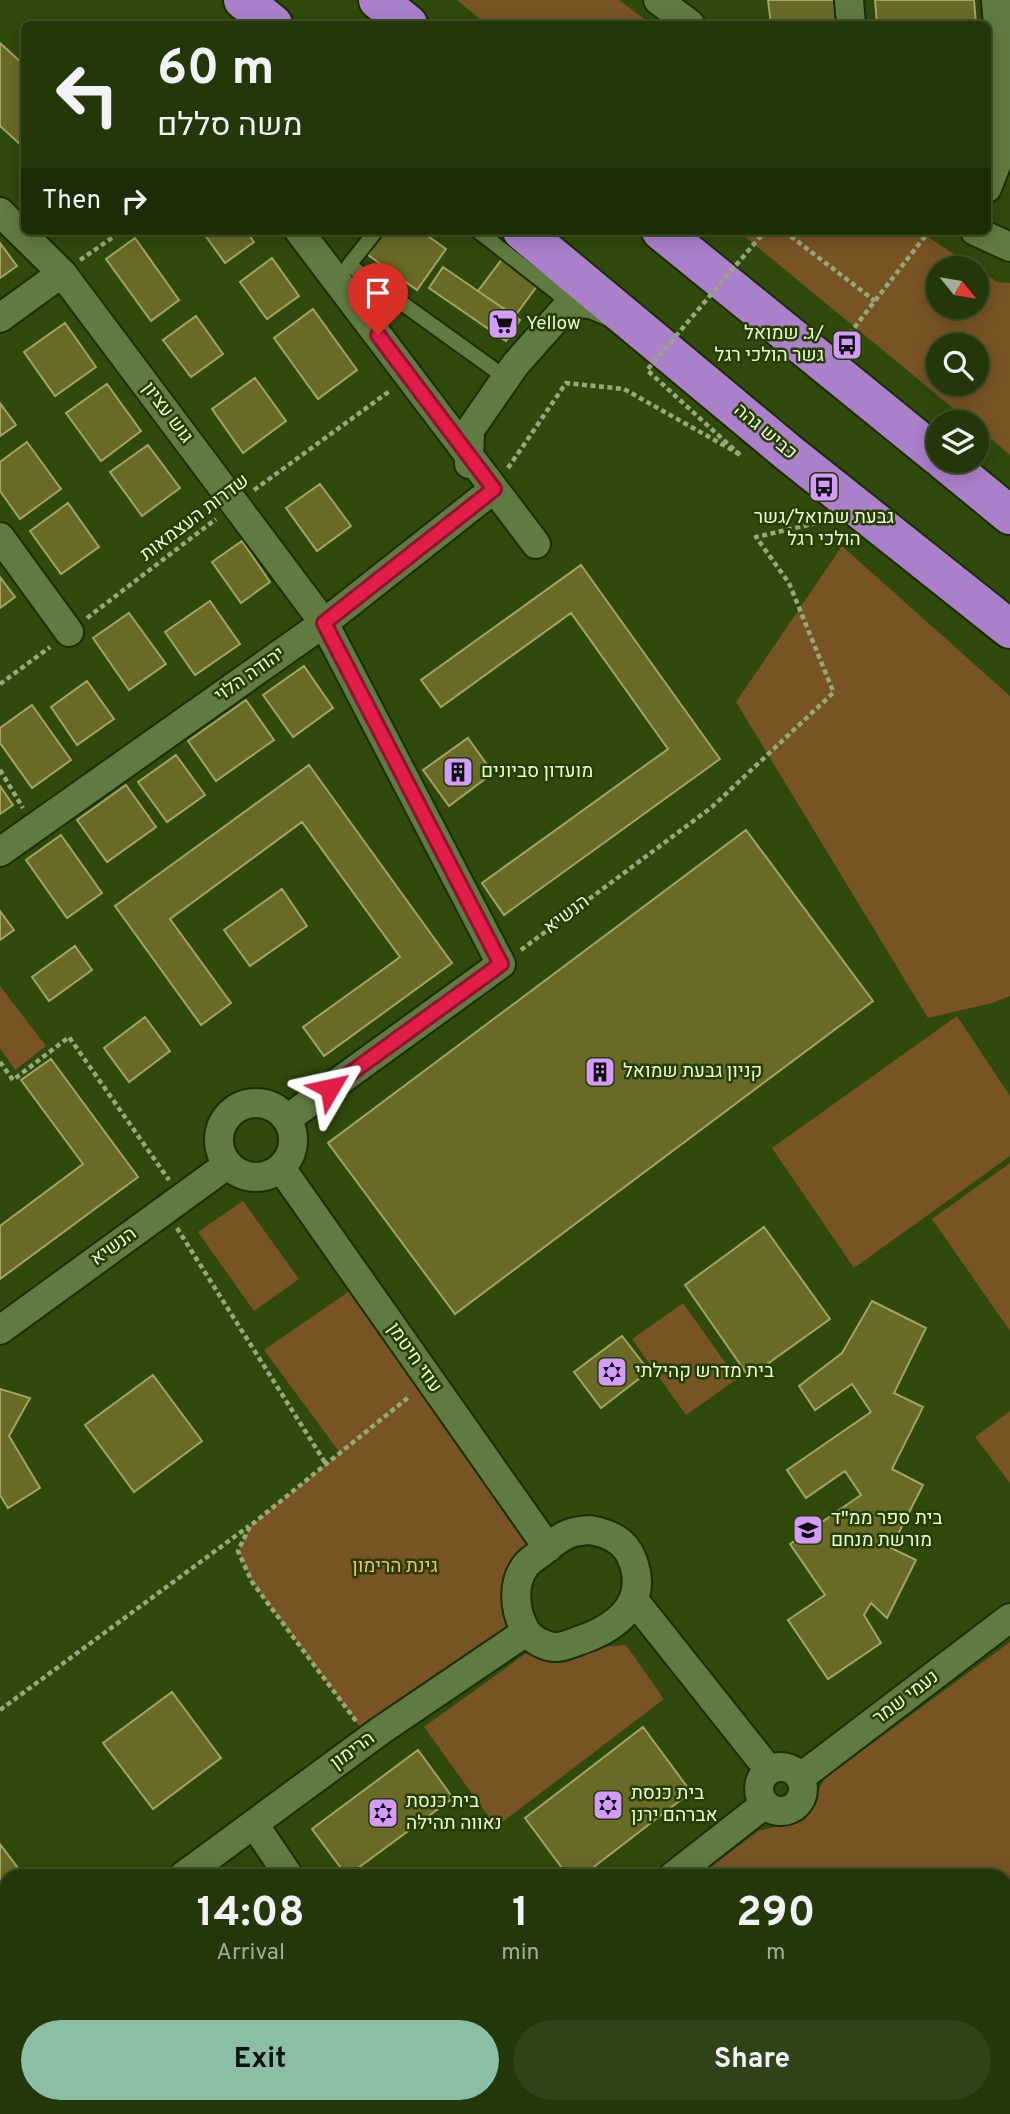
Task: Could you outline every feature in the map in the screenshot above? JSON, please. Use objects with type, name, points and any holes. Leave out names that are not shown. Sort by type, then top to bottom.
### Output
[{"type":"highway","points":[[243,0],[269,21]]},
{"type":"highway","points":[[378,0],[404,21]]},
{"type":"highway","name":"כביש גהה","points":[[527,235],[790,454],[1010,629]]},
{"type":"highway","points":[[666,235],[926,446]]},
{"type":"highway","points":[[959,473],[1010,515]]},
{"type":"street","points":[[658,0],[686,21]]},
{"type":"street","points":[[849,0],[851,21]]},
{"type":"street","points":[[991,178],[1006,140],[996,0]]},
{"type":"street","name":"גוש עציון","points":[[0,212],[21,232]]},
{"type":"street","name":"גוש עציון","points":[[24,235],[62,272],[324,623],[501,964]]},
{"type":"street","points":[[302,235],[536,544]]},
{"type":"street","points":[[984,235],[1010,247]]},
{"type":"street","points":[[0,318],[62,272]]},
{"type":"street","points":[[469,509],[467,480],[470,430],[515,365],[570,303],[591,304],[631,321]]},
{"type":"street","name":"יהודה הלוי","points":[[0,852],[324,623],[494,489]]},
{"type":"street","points":[[0,537],[69,632]]},
{"type":"street","points":[[287,1119],[501,964]]},
{"type":"street","points":[[259,1102],[277,1109],[287,1119],[294,1140],[289,1158],[281,1168],[262,1177],[249,1177],[237,1173],[227,1165],[220,1153],[218,1140],[222,1124],[230,1113],[246,1104],[259,1102]]},
{"type":"street","name":"הנשיא","points":[[0,1330],[227,1165]]},
{"type":"street","name":"עוזי חיטמן","points":[[281,1168],[548,1548]]},
{"type":"street","points":[[590,1530],[606,1533],[620,1541],[630,1554],[638,1584],[634,1600],[626,1614],[614,1624],[598,1633],[556,1648],[536,1641],[526,1632],[515,1591],[527,1564],[560,1537],[574,1531],[590,1530]]},
{"type":"street","points":[[634,1600],[769,1770]]},
{"type":"street","name":"נעמי שמר","points":[[801,1777],[1010,1618]]},
{"type":"street","name":"הרימון","points":[[193,1869],[369,1739],[526,1632]]},
{"type":"street","points":[[783,1766],[801,1777],[802,1798],[793,1808],[778,1811],[765,1804],[759,1790],[760,1782],[769,1770],[783,1766]]},
{"type":"street","points":[[682,1869],[765,1804]]},
{"type":"street","points":[[254,1824],[284,1869]]},
{"type":"lane","points":[[373,235],[349,265],[506,378]]},
{"type":"lane","points":[[483,235],[570,303]]},
{"type":"path","points":[[62,272],[115,235]]},
{"type":"path","points":[[740,455],[647,370],[762,235]]},
{"type":"path","points":[[789,235],[875,301]]},
{"type":"path","points":[[826,365],[926,235]]},
{"type":"path","name":"שדרות העצמאות","points":[[0,684],[235,504],[409,377]]},
{"type":"path","points":[[494,489],[566,383],[624,388],[740,455],[790,454]]},
{"type":"path","name":"הנשיא","points":[[501,964],[712,807],[833,692],[789,583],[756,537],[825,521],[836,523]]},
{"type":"path","points":[[0,770],[35,827]]},
{"type":"path","points":[[0,1062],[13,1080],[69,1037],[173,1204],[326,1464]]},
{"type":"path","points":[[0,1710],[250,1526],[429,1380]]},
{"type":"path","points":[[250,1526],[238,1551],[252,1582],[369,1739]]},
{"type":"green space","points":[[457,0],[619,0],[647,21],[482,21]]},
{"type":"green space","points":[[743,235],[925,235],[957,256],[926,256],[926,319],[989,319],[989,276],[997,282],[1010,283],[1010,455],[989,437],[989,410],[955,410],[938,396],[989,396],[989,333],[926,333],[926,386]]},
{"type":"green space","points":[[842,546],[1010,696],[1010,996],[992,1003],[928,1018],[736,702]]},
{"type":"green space","points":[[0,986],[46,1046],[15,1070],[0,1048]]},
{"type":"green space","points":[[957,1016],[1010,1096],[1010,1156],[854,1268],[772,1148]]},
{"type":"green space","points":[[1010,1163],[1010,1331],[932,1219]]},
{"type":"green space","points":[[243,1201],[299,1279],[254,1311],[198,1232]]},
{"type":"green space","name":"גינת הרימון","points":[[361,1283],[548,1548],[519,1579],[521,1620],[369,1739],[252,1582],[238,1551],[250,1526],[340,1453],[264,1350]]},
{"type":"green space","points":[[683,1303],[737,1379],[686,1415],[632,1339]]},
{"type":"green space","points":[[1010,1411],[1010,1483],[975,1437]]},
{"type":"green space","points":[[1010,1642],[1010,1869],[708,1869],[758,1831],[805,1820],[824,1779]]},
{"type":"green space","points":[[626,1645],[664,1699],[496,1827],[424,1727],[532,1649],[581,1652]]},
{"type":"building","points":[[768,0],[841,0],[844,21],[771,21]]},
{"type":"building","points":[[875,0],[974,0],[976,21],[877,21]]},
{"type":"building","points":[[0,43],[21,62],[21,143],[0,126]]},
{"type":"building","points":[[205,235],[249,235],[254,242],[225,263]]},
{"type":"building","points":[[381,235],[427,235],[446,249],[417,290],[368,255]]},
{"type":"building","points":[[135,238],[179,300],[151,321],[106,259]]},
{"type":"building","points":[[0,243],[17,266],[0,278]]},
{"type":"building","points":[[514,243],[549,270],[515,316],[478,291]]},
{"type":"building","points":[[272,258],[299,296],[267,319],[240,282]]},
{"type":"building","points":[[443,267],[520,320],[506,341],[429,288]]},
{"type":"building","points":[[313,309],[357,370],[318,399],[274,338]]},
{"type":"building","points":[[196,316],[223,354],[191,377],[163,340]]},
{"type":"building","points":[[65,323],[96,367],[55,396],[24,352]]},
{"type":"building","points":[[255,378],[286,421],[243,453],[212,409]]},
{"type":"building","points":[[107,384],[141,431],[101,461],[66,413]]},
{"type":"building","points":[[0,403],[16,425],[0,436]]},
{"type":"building","points":[[27,442],[61,489],[20,519],[0,491],[0,462]]},
{"type":"building","points":[[148,445],[180,488],[142,516],[110,472]]},
{"type":"building","points":[[320,484],[351,526],[317,551],[286,508]]},
{"type":"building","points":[[68,503],[99,547],[61,574],[30,531]]},
{"type":"building","points":[[242,541],[270,582],[241,603],[212,562]]},
{"type":"building","points":[[581,565],[720,759],[504,915],[482,883],[668,749],[571,613],[441,707],[421,680]]},
{"type":"building","points":[[0,577],[15,597],[0,608]]},
{"type":"building","points":[[210,601],[240,644],[195,675],[165,632]]},
{"type":"building","points":[[129,613],[166,664],[129,690],[93,638]]},
{"type":"building","points":[[304,666],[333,708],[293,737],[263,695]]},
{"type":"building","points":[[87,681],[114,719],[77,745],[51,707]]},
{"type":"building","points":[[246,700],[274,740],[216,781],[188,741]]},
{"type":"building","points":[[32,705],[71,760],[32,788],[0,743],[0,728]]},
{"type":"building","name":"מועדון סביונים","points":[[468,738],[493,773],[449,806],[423,770]]},
{"type":"building","points":[[176,755],[205,795],[167,822],[138,782]]},
{"type":"building","points":[[309,765],[452,963],[324,1056],[303,1027],[400,957],[302,822],[170,919],[231,1003],[201,1025],[115,906]]},
{"type":"building","points":[[126,785],[156,827],[107,862],[77,820]]},
{"type":"building","points":[[0,786],[13,805],[0,814]]},
{"type":"building","name":"קניון גבעת שמואל","points":[[746,830],[873,1001],[455,1314],[328,1143]]},
{"type":"building","points":[[61,835],[102,893],[67,918],[26,860]]},
{"type":"building","points":[[282,889],[307,926],[250,966],[224,930]]},
{"type":"building","points":[[0,911],[14,930],[0,940]]},
{"type":"building","points":[[75,946],[92,970],[49,1001],[32,977]]},
{"type":"building","points":[[145,1017],[170,1051],[129,1082],[104,1048]]},
{"type":"building","points":[[51,1059],[138,1177],[0,1279],[0,1226],[83,1164],[21,1080]]},
{"type":"building","points":[[764,1227],[830,1319],[749,1377],[685,1285]]},
{"type":"building","points":[[872,1301],[926,1328],[894,1393],[923,1407],[892,1469],[923,1485],[891,1548],[916,1560],[887,1618],[871,1603],[864,1615],[881,1643],[828,1679],[788,1620],[825,1595],[790,1544],[861,1495],[845,1471],[806,1498],[787,1470],[871,1412],[852,1384],[815,1410],[799,1386],[842,1353]]},
{"type":"building","name":"בית מדרש קהילתי","points":[[622,1336],[649,1371],[601,1408],[574,1372]]},
{"type":"building","points":[[153,1375],[202,1441],[134,1492],[85,1425]]},
{"type":"building","points":[[0,1389],[30,1398],[9,1436],[40,1488],[8,1508],[0,1495]]},
{"type":"building","points":[[172,1692],[221,1758],[153,1809],[103,1743]]},
{"type":"building","name":"בית כנסת אברהם ירנן","points":[[643,1727],[691,1792],[591,1869],[563,1869],[525,1818]]},
{"type":"building","name":"בית כנסת נאווה תהילה","points":[[418,1750],[453,1798],[357,1869],[342,1869],[312,1829]]},
{"type":"building","points":[[0,1844],[19,1869],[0,1869]]},
{"type":"place","name":"Yellow","points":[[503,324]]},
{"type":"place","name":"ג. שמואל/ גשר הולכי רגל","points":[[847,345]]},
{"type":"place","name":"גבעת שמואל/גשר הולכי רגל","points":[[824,487]]},
{"type":"place","name":"מועדון סביונים","points":[[458,772]]},
{"type":"place","name":"קניון גבעת שמואל","points":[[600,1072]]},
{"type":"place","name":"בית מדרש קהילתי","points":[[612,1372]]},
{"type":"place","name":"בית ספר ממ\"ד מורשת מנחם","points":[[808,1530]]},
{"type":"place","name":"בית כנסת אברהם ירנן","points":[[608,1805]]},
{"type":"place","name":"בית כנסת נאווה תהילה","points":[[383,1813]]},
{"type":"route","points":[[330,1088],[501,964],[324,623],[494,489],[378,335]]}]
